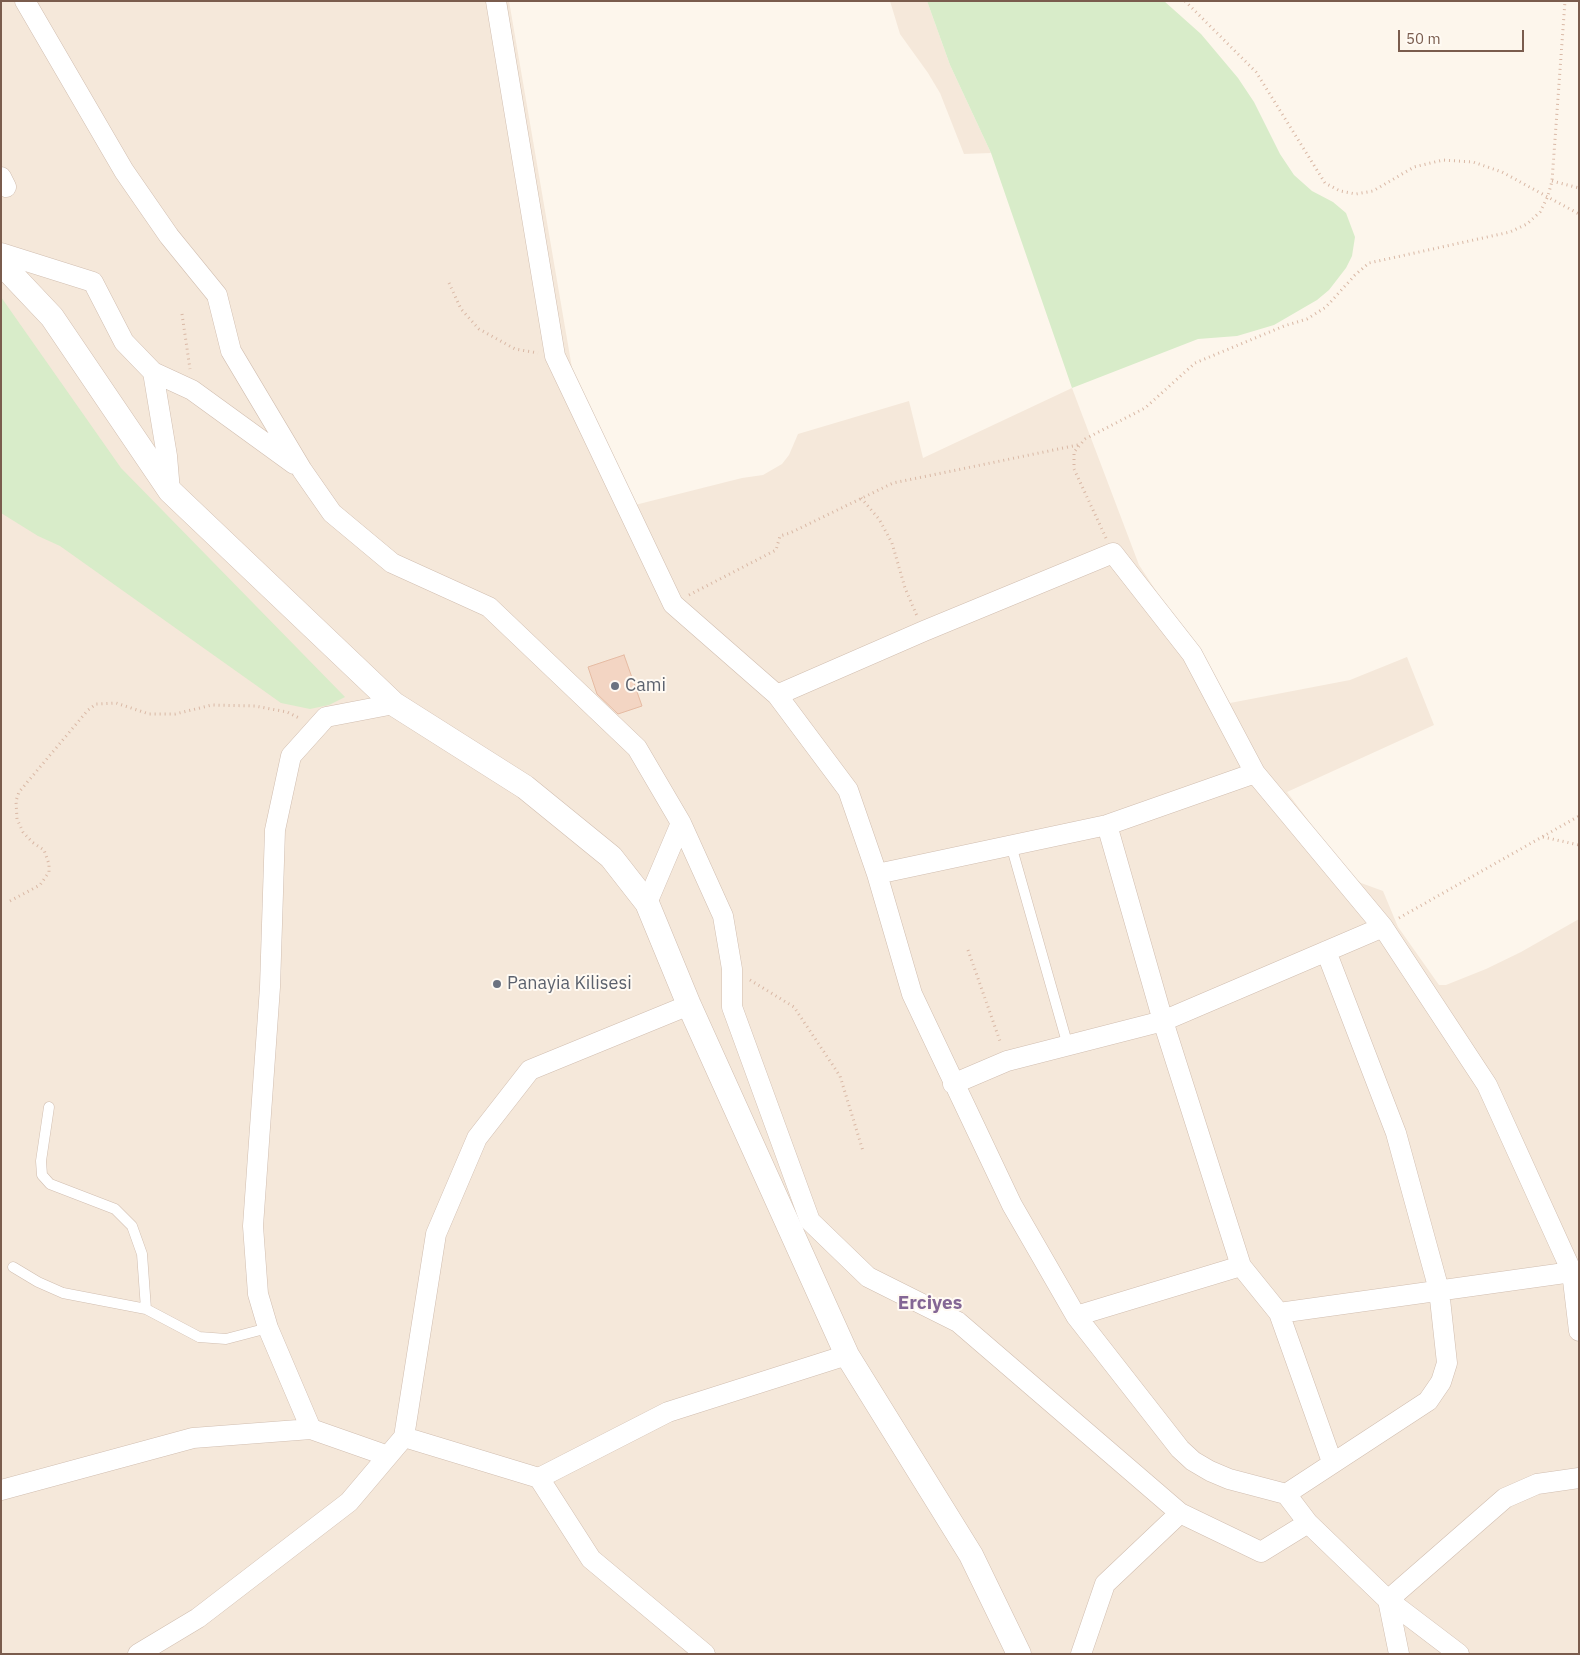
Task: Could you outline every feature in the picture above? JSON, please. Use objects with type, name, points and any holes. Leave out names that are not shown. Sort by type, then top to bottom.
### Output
[{"type":"street","points":[[25,1],[124,171],[169,236],[217,295],[231,351],[302,470],[332,513],[392,563],[489,607],[637,748],[681,822],[723,916],[732,969],[732,1008],[799,1222],[848,1355],[971,1555],[1019,1654]]},
{"type":"street","points":[[496,1],[555,356],[673,604],[777,695],[848,790],[877,874],[912,994],[1012,1205],[1076,1316],[1180,1449],[1193,1461],[1229,1479],[1286,1494],[1308,1523],[1388,1600],[1459,1654]]},
{"type":"street","points":[[1,252],[93,282],[124,342],[153,372],[192,390],[302,470]]},
{"type":"street","points":[[1,263],[52,317],[170,491],[394,704],[525,787],[611,858],[648,903],[689,1005],[799,1222],[868,1276],[958,1322],[1180,1513],[1261,1552],[1308,1523]]},
{"type":"street","points":[[153,372],[167,456],[170,491]]},
{"type":"street","points":[[777,695],[924,631],[1113,553],[1192,654],[1255,773],[1382,927],[1487,1085],[1572,1272],[1577,1301],[1579,1331]]},
{"type":"street","points":[[311,1429],[268,1328],[258,1294],[252,1226],[270,986],[275,830],[291,756],[317,726],[326,717],[394,704]]},
{"type":"street","points":[[877,874],[1107,824],[1255,773]]},
{"type":"street","points":[[648,903],[681,822]]},
{"type":"street","points":[[1107,824],[1163,1022],[1241,1266],[1278,1312],[1332,1462]]},
{"type":"street","points":[[953,1084],[1007,1061],[1163,1022],[1382,927]]},
{"type":"street","points":[[1286,1494],[1332,1462],[1419,1408],[1436,1392],[1445,1373],[1447,1353],[1439,1290],[1396,1133],[1326,951]]},
{"type":"street","points":[[138,1654],[198,1618],[349,1502],[404,1437],[436,1234],[477,1138],[530,1070],[689,1005]]},
{"type":"street","points":[[1076,1316],[1241,1266]]},
{"type":"street","points":[[1278,1312],[1572,1272]]},
{"type":"street","points":[[539,1478],[668,1412],[848,1355]]},
{"type":"street","points":[[1,1490],[193,1438],[311,1429],[388,1456]]},
{"type":"street","points":[[404,1437],[539,1478],[591,1560],[705,1654]]},
{"type":"street","points":[[1388,1600],[1505,1498],[1531,1486],[1579,1478]]},
{"type":"street","points":[[1080,1654],[1106,1584],[1180,1513]]},
{"type":"street","points":[[1388,1600],[1400,1654]]},
{"type":"lane","points":[[1011,845],[1068,1046]]},
{"type":"lane","points":[[49,1107],[41,1161],[42,1175],[50,1184],[115,1209],[128,1220],[141,1244],[146,1309]]},
{"type":"lane","points":[[13,1267],[38,1282],[63,1293],[146,1309],[191,1334],[208,1339],[226,1339],[268,1328]]},
{"type":"path","points":[[1184,1],[1256,72],[1324,183],[1340,191],[1356,194],[1373,191],[1414,167],[1444,160],[1474,162],[1502,172],[1579,214]]},
{"type":"path","points":[[1113,553],[1074,469],[1074,452],[1085,439],[1145,408],[1195,363],[1313,315],[1326,307],[1355,275],[1369,263],[1510,232],[1527,224],[1540,212],[1548,196],[1552,181],[1565,1]]},
{"type":"path","points":[[1552,181],[1579,188]]},
{"type":"path","points":[[450,283],[461,308],[479,329],[515,349],[555,356]]},
{"type":"path","points":[[182,314],[192,390]]},
{"type":"path","points":[[673,604],[776,550],[780,536],[790,533],[893,483],[1078,445]]},
{"type":"path","points":[[861,498],[879,519],[892,543],[905,588],[924,631]]},
{"type":"path","points":[[10,901],[40,885],[49,872],[50,864],[44,850],[32,842],[23,832],[18,820],[16,801],[20,792],[88,710],[96,704],[116,703],[149,714],[175,714],[212,705],[255,706],[287,712],[317,726]]},
{"type":"path","points":[[1382,927],[1579,816]]},
{"type":"path","points":[[1542,837],[1579,845]]},
{"type":"path","points":[[968,950],[1007,1061]]},
{"type":"path","points":[[732,969],[794,1007],[840,1076],[862,1151]]},
{"type":"shaded area","points":[[1,1],[509,1],[572,368],[627,507],[742,478],[763,475],[782,464],[789,455],[798,434],[909,401],[923,458],[1072,388],[1139,565],[1230,703],[1350,680],[1407,657],[1434,725],[1287,792],[1343,867],[1361,883],[1383,891],[1398,927],[1439,985],[1446,985],[1486,969],[1521,952],[1579,919],[1579,1654],[1,1654]]},
{"type":"shaded area","points":[[890,1],[927,1],[950,65],[991,153],[964,154],[940,93],[900,34]]},
{"type":"green space","points":[[927,1],[1164,1],[1201,34],[1238,78],[1254,102],[1280,154],[1294,175],[1312,191],[1333,202],[1346,213],[1355,237],[1352,256],[1346,268],[1329,290],[1317,300],[1274,325],[1237,336],[1198,339],[1072,388],[991,153],[950,65]]},
{"type":"green space","points":[[1,297],[121,468],[345,697],[329,705],[310,709],[281,703],[60,546],[38,536],[1,513]]},
{"type":"building","name":"Cami","points":[[624,655],[642,706],[618,714],[597,694],[588,667]]},
{"type":"place","name":"Cami","points":[[615,686]]},
{"type":"place","name":"Panayia Kilisesi","points":[[497,984]]},
{"type":"district","name":"Erciyes","points":[[930,1304]]}]
